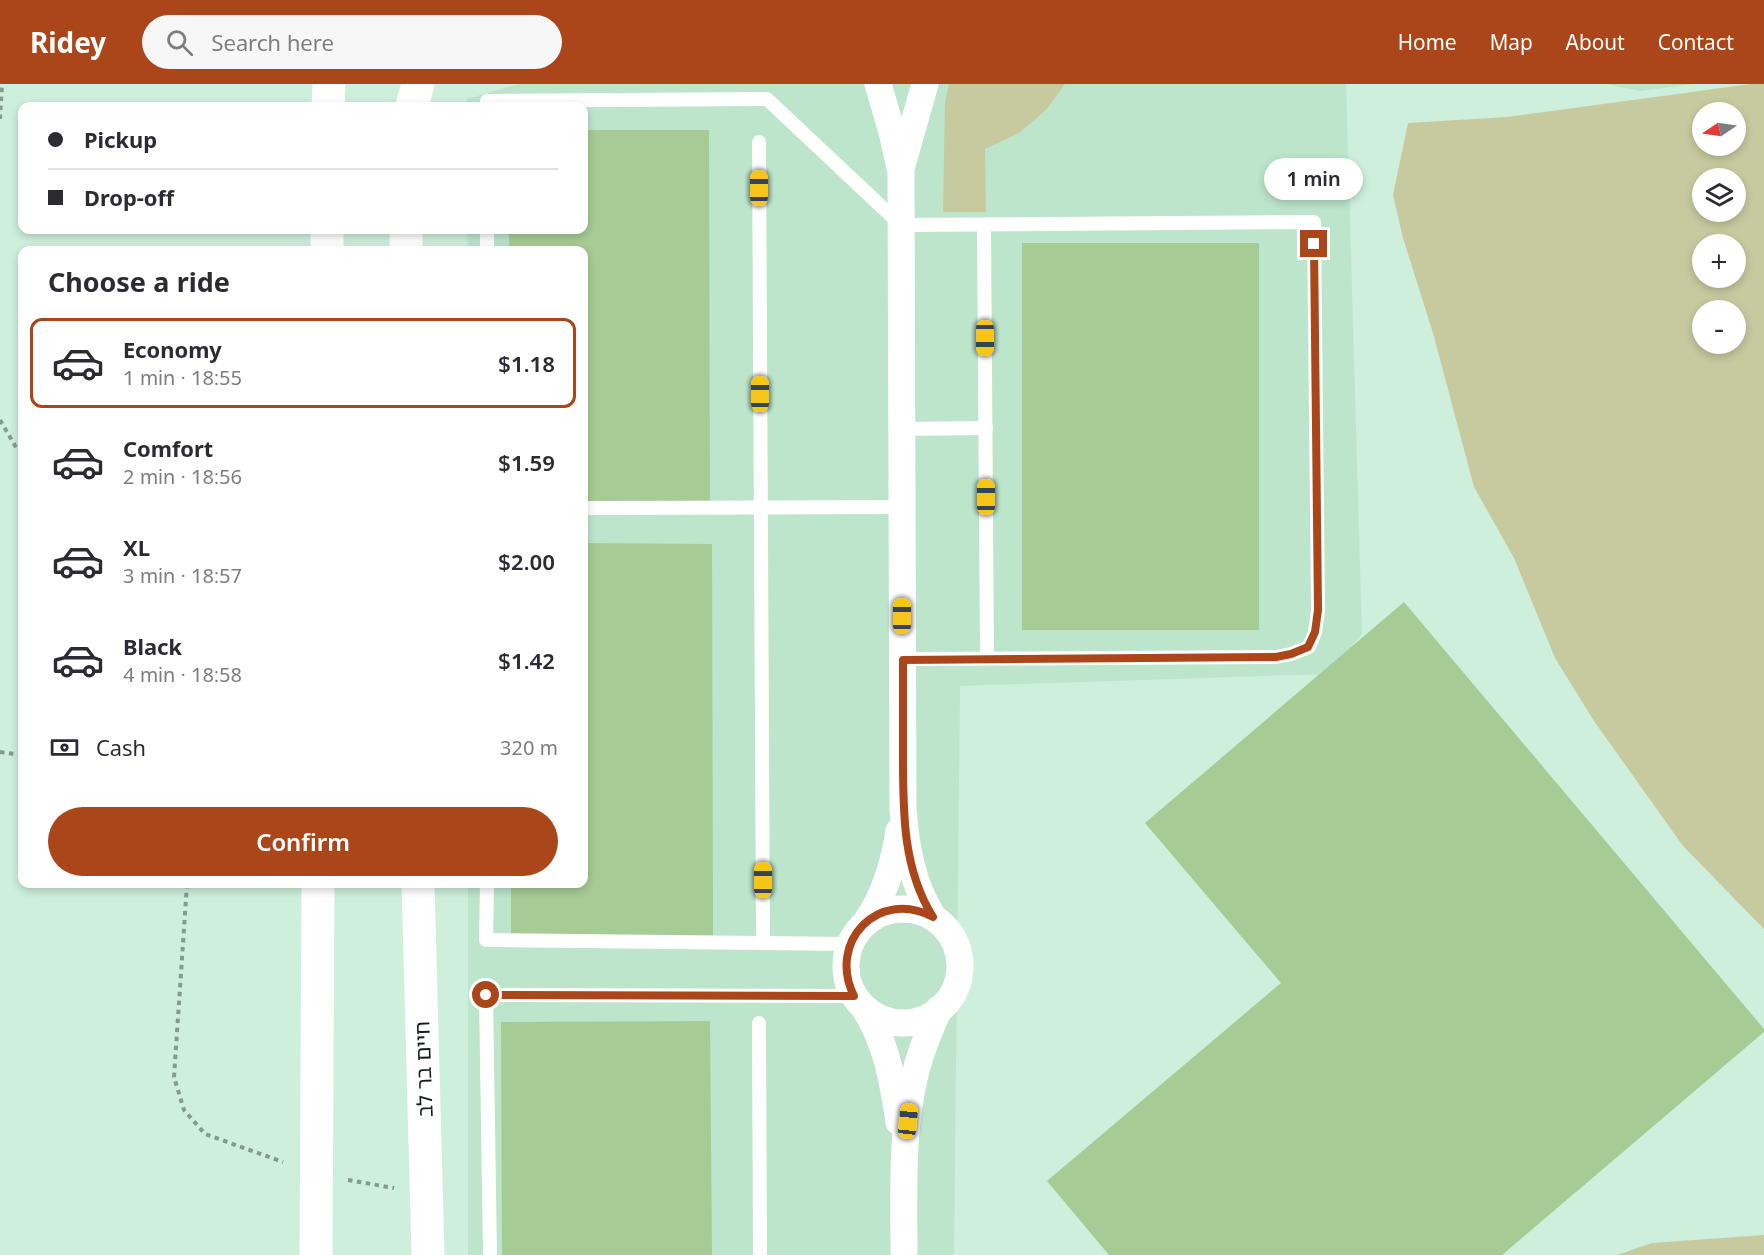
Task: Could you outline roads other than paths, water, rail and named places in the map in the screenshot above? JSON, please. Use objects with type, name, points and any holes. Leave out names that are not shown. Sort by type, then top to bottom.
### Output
[{"type":"main road","points":[[328,84],[328,102]]},
{"type":"main road","points":[[413,102],[418,84]]},
{"type":"main road","points":[[316,1255],[318,888]]},
{"type":"main road","name":"חיים בר לב","points":[[418,888],[428,1255]]},
{"type":"street","points":[[878,84],[901,172],[903,809],[909,855],[922,900],[933,917],[951,936],[960,962],[955,989],[939,1010],[924,1046],[909,1106],[904,1178],[904,1255]]},
{"type":"street","points":[[901,172],[925,84]]},
{"type":"street","points":[[903,809],[888,878],[876,909],[858,933],[846,970],[860,1003],[875,1025],[882,1041],[891,1075],[904,1178]]},
{"type":"street","points":[[858,933],[881,913],[899,909],[916,911],[933,917]]},
{"type":"street","points":[[860,1003],[880,1018],[906,1023],[924,1019],[939,1010]]},
{"type":"lane","points":[[487,102],[767,99],[901,225],[1314,222],[1318,610],[1315,632],[1308,647],[1276,657],[903,660]]},
{"type":"lane","points":[[759,142],[763,942]]},
{"type":"lane","points":[[984,225],[987,658]]},
{"type":"lane","points":[[902,429],[986,428]]},
{"type":"lane","points":[[588,508],[902,507]]},
{"type":"lane","points":[[487,888],[486,940],[763,942],[858,933]]},
{"type":"lane","points":[[490,1255],[486,995],[860,1003]]},
{"type":"lane","points":[[759,1023],[760,1255]]}]
